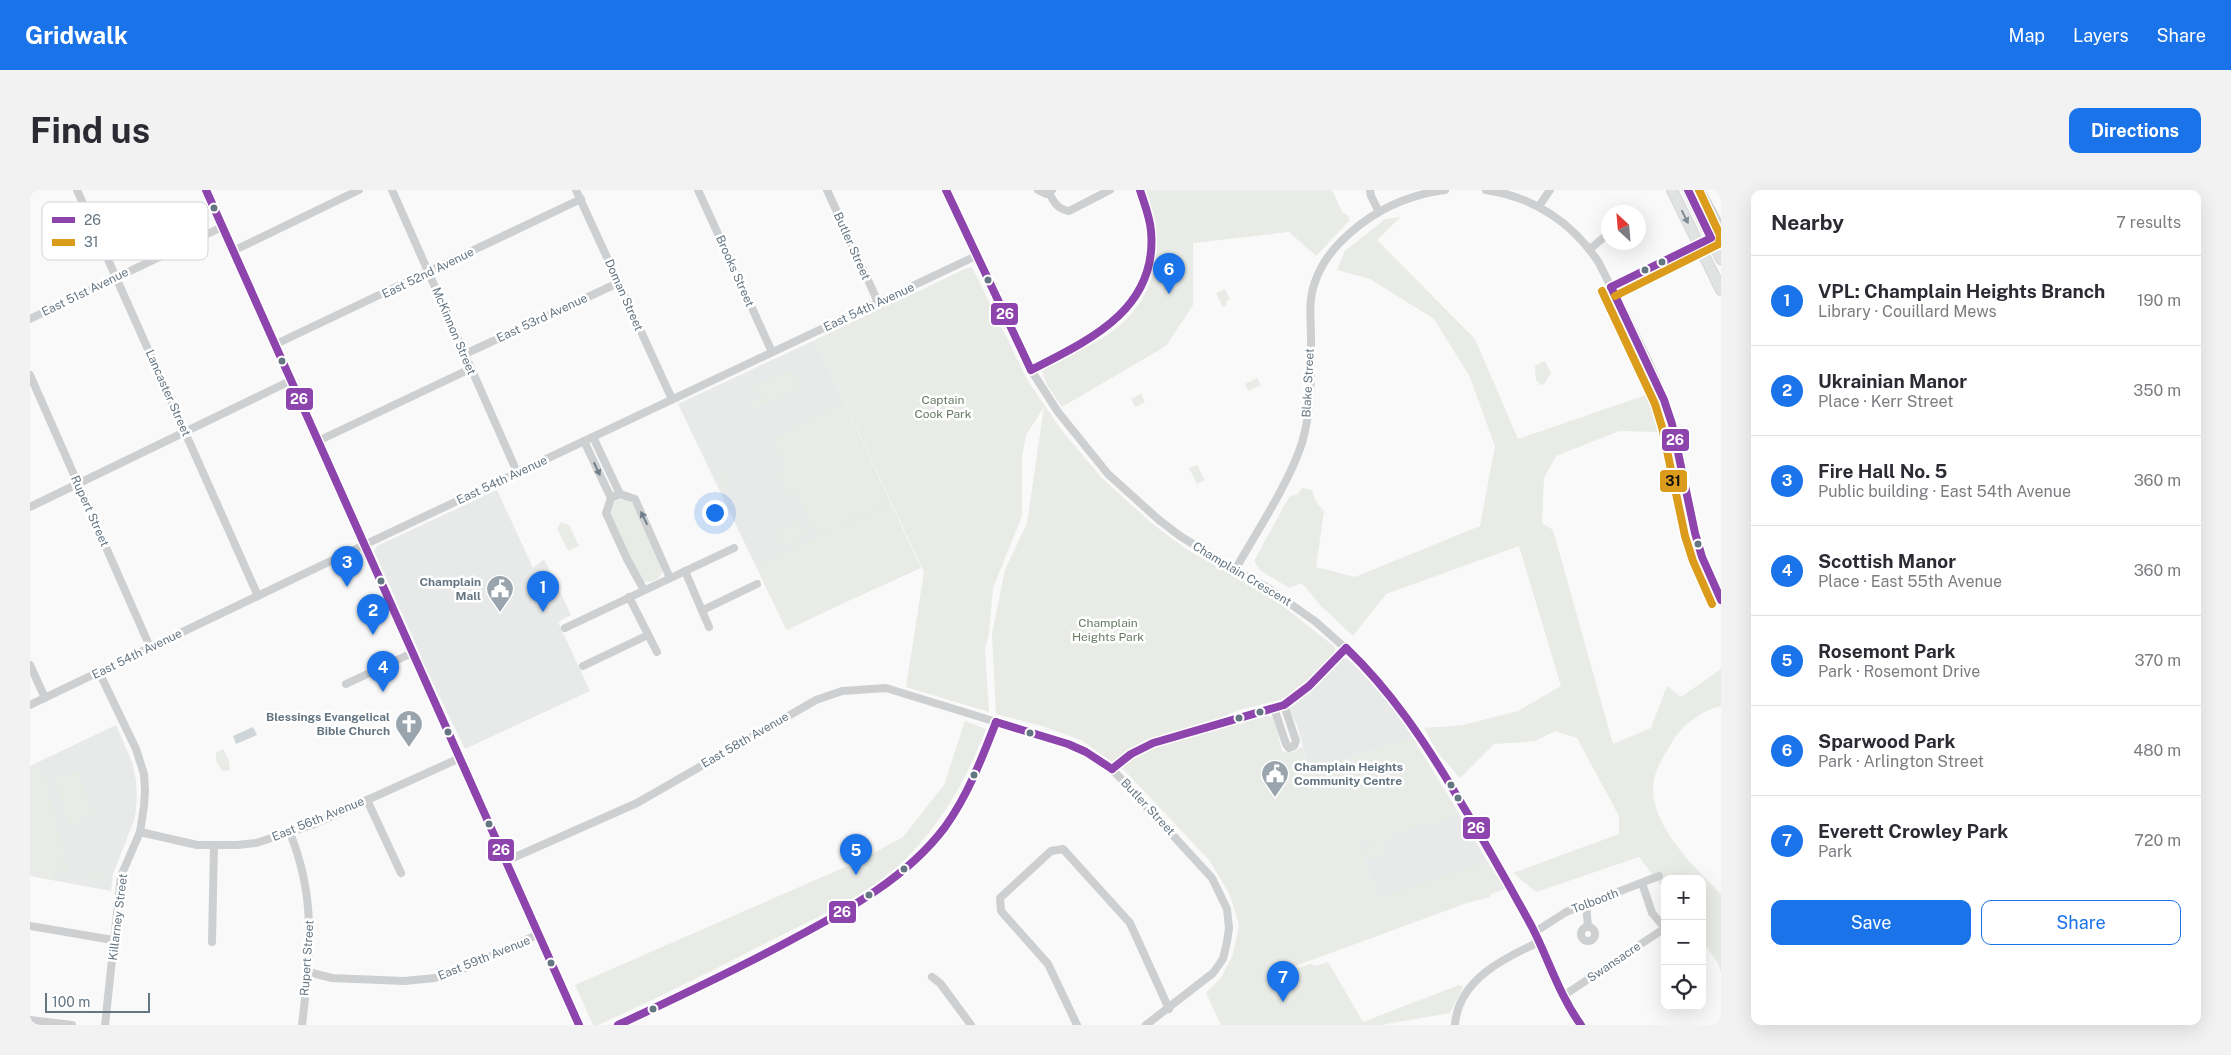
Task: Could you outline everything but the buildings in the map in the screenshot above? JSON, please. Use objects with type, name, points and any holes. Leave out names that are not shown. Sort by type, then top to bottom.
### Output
[{"type":"main road","points":[[1672,190],[1721,290]]},
{"type":"main road","points":[[1688,190],[1721,259]]},
{"type":"street","name":"Lancaster Street","points":[[77,190],[82,202]]},
{"type":"street","points":[[206,190],[580,1025]]},
{"type":"street","points":[[233,251],[360,190]]},
{"type":"street","name":"McKinnon Street","points":[[392,190],[517,472]]},
{"type":"street","name":"Doman Street","points":[[576,190],[672,399]]},
{"type":"street","name":"Brooks Street","points":[[698,190],[772,352]]},
{"type":"street","name":"Butler Street","points":[[827,190],[878,302]]},
{"type":"street","name":"Champlain Crescent","points":[[946,190],[1031,370],[1063,418],[1108,474],[1159,520],[1203,552],[1268,588],[1293,605],[1346,648],[1412,722],[1469,816],[1535,932],[1562,996],[1581,1025]]},
{"type":"street","points":[[1038,190],[1043,193],[1050,191],[1056,205],[1062,210],[1069,211],[1110,190]]},
{"type":"street","points":[[1031,370],[1114,323],[1129,307],[1148,271],[1152,239],[1148,216],[1140,190]]},
{"type":"street","points":[[1370,190],[1379,212]]},
{"type":"street","name":"Blake Street","points":[[1234,570],[1290,473],[1302,443],[1310,401],[1311,298],[1320,269],[1338,244],[1354,229],[1379,212],[1416,196],[1445,190]]},
{"type":"street","points":[[1486,190],[1519,197],[1539,206],[1563,221],[1590,249],[1611,287],[1664,400],[1674,434],[1695,532],[1712,581],[1721,600]]},
{"type":"street","points":[[1539,206],[1550,190]]},
{"type":"street","points":[[1701,190],[1721,227]]},
{"type":"street","name":"East 52nd Avenue","points":[[274,345],[581,200]]},
{"type":"street","name":"East 51st Avenue","points":[[208,233],[222,226]]},
{"type":"street","points":[[1611,287],[1711,238]]},
{"type":"street","points":[[1590,249],[1601,240]]},
{"type":"street","name":"East 54th Avenue","points":[[30,705],[517,472],[976,256]]},
{"type":"street","name":"Lancaster Street","points":[[108,260],[258,596]]},
{"type":"street","name":"East 51st Avenue","points":[[30,319],[151,260]]},
{"type":"street","name":"East 53rd Avenue","points":[[465,354],[618,283]]},
{"type":"street","points":[[318,441],[470,369]]},
{"type":"street","name":"Rupert Street","points":[[30,376],[150,647]]},
{"type":"street","points":[[30,506],[290,381]]},
{"type":"street","points":[[593,437],[620,494],[635,500],[670,578]]},
{"type":"street","points":[[584,441],[611,498],[606,513],[627,559],[644,590]]},
{"type":"street","points":[[611,498],[620,494]]},
{"type":"street","points":[[565,628],[734,548]]},
{"type":"street","points":[[685,571],[709,627]]},
{"type":"street","points":[[1712,581],[1721,577]]},
{"type":"street","points":[[703,610],[757,584]]},
{"type":"street","points":[[630,597],[657,652]]},
{"type":"street","points":[[583,666],[648,635]]},
{"type":"street","points":[[1112,769],[1137,749],[1153,743],[1284,705],[1318,679],[1346,648]]},
{"type":"street","points":[[346,684],[412,653]]},
{"type":"street","points":[[30,665],[45,698]]},
{"type":"street","name":"Killarney Street","points":[[99,672],[132,739],[144,774],[144,806],[140,832],[121,876],[105,1025]]},
{"type":"street","name":"East 58th Avenue","points":[[506,861],[636,802],[816,700],[842,691],[886,688],[996,722]]},
{"type":"street","points":[[1274,708],[1289,748],[1294,746],[1296,741],[1284,705]]},
{"type":"street","points":[[618,1025],[695,990],[777,948],[858,904],[885,885],[917,858],[944,827],[966,793],[978,769],[996,722]]},
{"type":"street","name":"Butler Street","points":[[996,722],[1068,744],[1086,752],[1112,769],[1212,878],[1227,909],[1229,928],[1223,959],[1213,973],[1169,1009]]},
{"type":"street","name":"East 56th Avenue","points":[[140,832],[179,842],[214,846],[256,843],[290,833],[460,758]]},
{"type":"street","points":[[366,800],[401,873]]},
{"type":"street","name":"Rupert Street","points":[[290,833],[305,880],[310,912],[308,972],[302,1025]]},
{"type":"street","points":[[212,942],[214,846]]},
{"type":"street","points":[[1077,1025],[1048,964],[1001,911],[1000,898],[1051,851],[1063,849],[1130,923],[1169,1009],[1146,1025]]},
{"type":"street","name":"Tolbooth","points":[[1535,932],[1552,920],[1586,904],[1659,876]]},
{"type":"street","points":[[1642,883],[1652,912],[1661,923]]},
{"type":"street","points":[[1586,904],[1588,927]]},
{"type":"street","points":[[30,926],[113,940]]},
{"type":"street","name":"Swansacre","points":[[1562,996],[1661,931]]},
{"type":"street","name":"East 59th Avenue","points":[[308,972],[332,978],[404,981],[435,978],[456,972],[540,934]]},
{"type":"street","points":[[1455,1025],[1459,1006],[1467,991],[1478,979],[1502,960],[1539,942]]},
{"type":"street","points":[[932,977],[945,990],[971,1025]]},
{"type":"street","points":[[30,1020],[72,1025]]},
{"type":"shaded area","points":[[815,340],[921,568],[786,629],[678,404]]},
{"type":"shaded area","points":[[497,490],[533,568],[544,559],[571,615],[558,622],[590,691],[465,749],[425,667],[420,661],[422,658],[374,551],[377,546]]},
{"type":"shaded area","points":[[1342,658],[1348,659],[1364,675],[1393,708],[1413,738],[1309,769],[1290,707],[1312,690]]},
{"type":"shaded area","points":[[116,725],[132,762],[137,798],[135,818],[113,874],[111,891],[30,876],[30,766]]},
{"type":"shaded area","points":[[253,727],[257,735],[236,744],[233,736]]},
{"type":"shaded area","points":[[1460,815],[1489,864],[1380,900],[1358,843]]},
{"type":"green space","points":[[1146,190],[1332,190],[1342,212],[1350,217],[1348,219],[1350,220],[1316,256],[1289,232],[1193,243],[1193,305],[1166,346],[1062,407],[1047,385],[1042,371],[1055,362],[1103,338],[1122,324],[1136,308],[1146,291],[1153,273],[1156,233]]},
{"type":"green space","points":[[1401,217],[1377,240],[1475,339],[1518,439],[1649,394],[1661,432],[1619,431],[1556,456],[1544,478],[1542,523],[1553,530],[1613,744],[1651,728],[1667,686],[1681,697],[1721,669],[1721,706],[1699,715],[1680,731],[1659,764],[1653,787],[1655,802],[1667,832],[1703,875],[1661,875],[1661,886],[1639,857],[1536,892],[1513,873],[1619,834],[1619,816],[1577,738],[1555,731],[1535,741],[1494,744],[1460,778],[1438,753],[1424,728],[1463,725],[1518,711],[1561,686],[1519,546],[1386,594],[1353,636],[1321,606],[1302,583],[1289,588],[1260,570],[1254,561],[1289,497],[1298,494],[1302,488],[1312,490],[1316,502],[1324,511],[1316,567],[1355,577],[1480,526],[1495,446],[1469,375],[1434,319],[1370,279],[1337,270],[1345,251],[1385,219]]},
{"type":"green space","name":"Champlain Heights Park","points":[[972,267],[1028,381],[1062,431],[1102,478],[1150,522],[1186,549],[1270,596],[1335,647],[1335,653],[1301,689],[1280,700],[1239,710],[1205,724],[1138,745],[1140,752],[1266,715],[1274,718],[1282,751],[1292,752],[1302,746],[1309,769],[1413,738],[1460,815],[1358,843],[1380,900],[1382,897],[1480,864],[1481,866],[1489,864],[1505,889],[1491,894],[1490,897],[1467,903],[1260,979],[1311,964],[1315,966],[1328,962],[1363,1022],[1459,985],[1463,987],[1450,1013],[1381,1025],[1221,1025],[1206,993],[1221,978],[1233,954],[1239,925],[1230,895],[1210,861],[1126,772],[1081,740],[1042,726],[996,714],[992,634],[1005,570],[1027,523],[1044,407],[1026,435],[1022,457],[1022,516],[993,588],[989,633],[985,649],[989,712],[906,687],[924,572],[815,340],[863,317],[878,306],[896,302]]},
{"type":"green space","points":[[1225,289],[1230,299],[1226,302],[1227,305],[1223,307],[1216,293]]},
{"type":"green space","points":[[1545,361],[1551,373],[1544,384],[1540,385],[1536,380],[1535,366]]},
{"type":"green space","points":[[785,372],[794,374],[795,377],[790,383],[800,378],[803,386],[754,409],[750,401],[765,394],[750,388],[756,382],[770,380]]},
{"type":"green space","points":[[1257,378],[1261,385],[1248,391],[1245,384]]},
{"type":"green space","points":[[1141,394],[1145,402],[1135,407],[1131,399]]},
{"type":"green space","points":[[844,405],[888,502],[817,536],[795,489],[786,493],[777,473],[786,469],[772,440]]},
{"type":"green space","points":[[1197,465],[1205,480],[1197,484],[1189,468]]},
{"type":"green space","points":[[724,471],[733,491],[727,493],[718,474]]},
{"type":"green space","points":[[626,499],[633,504],[663,570],[660,576],[649,582],[642,580],[638,574],[610,514],[614,502]]},
{"type":"green space","points":[[890,503],[919,567],[787,630],[756,566]]},
{"type":"green space","points":[[801,521],[808,535],[784,547],[777,532]]},
{"type":"green space","points":[[561,522],[569,525],[579,546],[568,551],[557,529]]},
{"type":"green space","points":[[965,721],[986,729],[965,776],[939,820],[906,859],[887,875],[866,890],[818,917],[662,995],[598,1025],[593,1025],[575,985],[859,861],[903,837],[944,785]]},
{"type":"green space","points":[[223,749],[229,761],[230,770],[222,771],[216,761],[216,753]]},
{"type":"green space","points":[[38,764],[46,780],[67,860],[51,866],[58,867],[61,864],[67,863],[69,876],[54,874],[52,879],[42,877],[43,869],[33,873],[30,871],[30,769]]},
{"type":"green space","points":[[79,770],[91,811],[94,810],[96,818],[86,815],[81,819],[79,826],[70,828],[54,777]]},
{"type":"green space","points":[[1389,836],[1388,844],[1384,846],[1387,856],[1373,860],[1368,858],[1364,845]]},
{"type":"green space","points":[[95,871],[107,875],[105,881],[87,877],[91,872]]},
{"type":"green space","points":[[1706,878],[1721,894],[1721,973],[1718,963],[1706,946]]},
{"type":"transit line","name":"26","points":[[206,190],[579,1025]]},
{"type":"transit line","name":"26","points":[[946,190],[1031,370]]},
{"type":"transit line","name":"26","points":[[1031,370],[1076,347],[1097,333],[1116,318],[1132,301],[1144,281],[1150,258],[1151,231],[1140,190]]},
{"type":"transit line","name":"26","points":[[1611,287],[1711,238],[1688,190]]},
{"type":"transit line","name":"31","points":[[1615,296],[1719,244],[1720,235],[1699,190]]},
{"type":"transit line","name":"26","points":[[1611,287],[1664,400],[1672,424],[1695,533],[1702,557],[1721,600]]},
{"type":"transit line","name":"31","points":[[1602,291],[1655,404],[1662,427],[1685,536],[1693,561],[1712,604]]},
{"type":"transit line","name":"26","points":[[1346,648],[1392,699],[1420,737],[1445,776],[1532,927],[1560,990],[1581,1025]]},
{"type":"transit line","name":"26","points":[[1112,769],[1131,754],[1153,743],[1284,705],[1309,686],[1346,648]]},
{"type":"transit line","name":"26","points":[[996,722],[1068,744],[1086,752],[1112,769]]},
{"type":"transit line","name":"26","points":[[618,1025],[705,984],[812,929],[854,905],[894,878],[929,846],[953,815],[974,776],[996,722]]},
{"type":"place","name":"Sparwood Park","points":[[1169,294]]},
{"type":"place","name":"Fire Hall No. 5","points":[[347,587]]},
{"type":"place","name":"VPL: Champlain Heights Branch","points":[[543,612]]},
{"type":"place","name":"Champlain Mall","points":[[500,613]]},
{"type":"place","name":"Ukrainian Manor","points":[[373,635]]},
{"type":"place","name":"Scottish Manor","points":[[383,692]]},
{"type":"place","name":"Blessings Evangelical Bible Church","points":[[409,748]]},
{"type":"place","name":"Champlain Heights Community Centre","points":[[1275,798]]},
{"type":"place","name":"Rosemont Park","points":[[856,875]]},
{"type":"place","name":"Everett Crowley Park","points":[[1283,1002]]},
{"type":"park label","name":"Captain Cook Park","points":[[943,407]]}]
